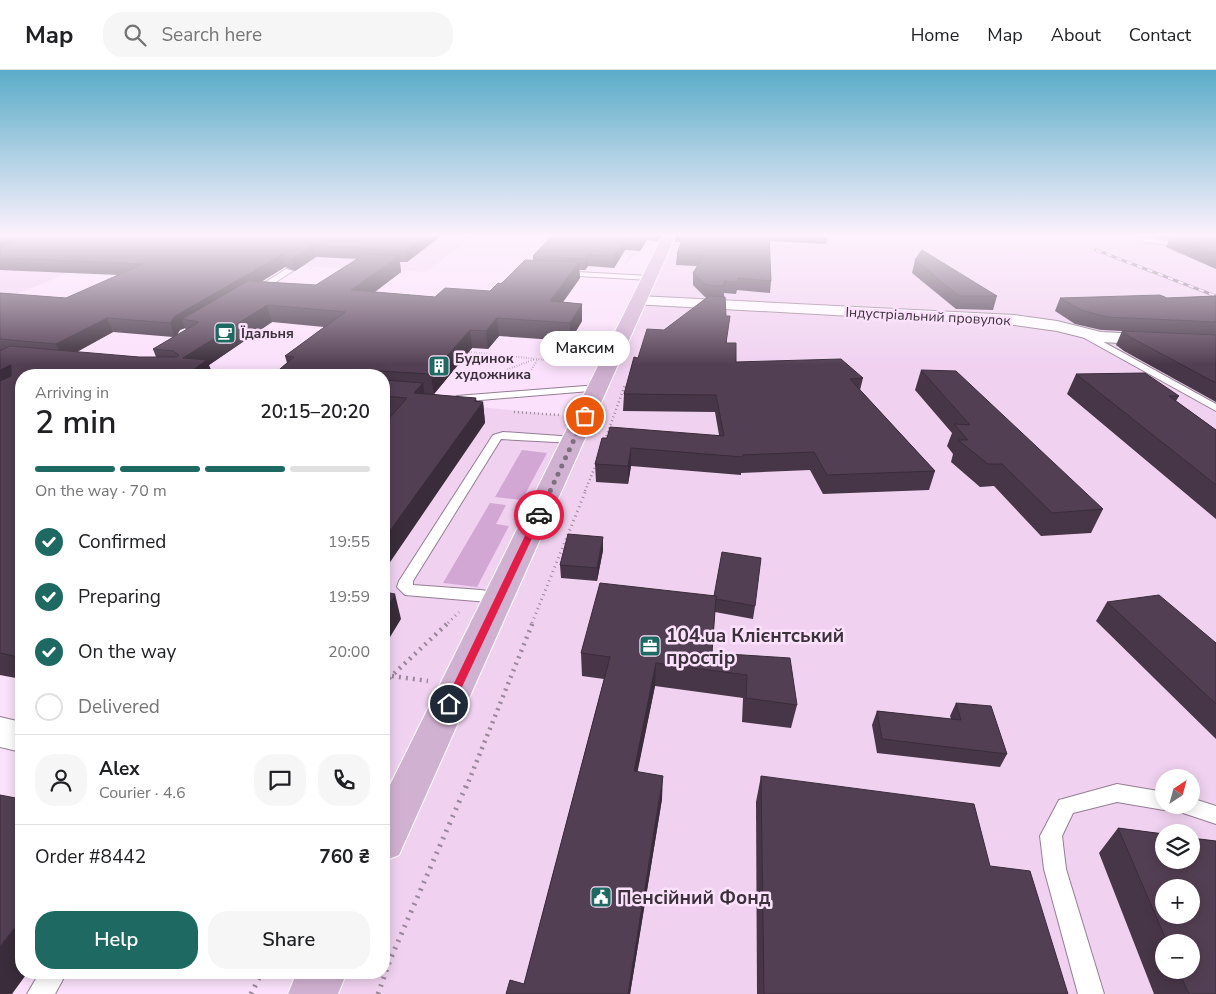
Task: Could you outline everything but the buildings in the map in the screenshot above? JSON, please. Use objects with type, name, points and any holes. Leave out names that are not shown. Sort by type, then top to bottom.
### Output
[{"type":"main road","points":[[390,817],[490,597],[574,440],[650,278]]},
{"type":"main road","points":[[313,994],[320,979]]},
{"type":"street","name":"Індустріальний провулок","points":[[644,290],[1014,320],[1125,339],[1216,343]]},
{"type":"lane","points":[[249,295],[277,278]]},
{"type":"lane","points":[[581,278],[644,290]]},
{"type":"lane","points":[[1080,332],[1216,408]]},
{"type":"lane","points":[[444,400],[604,378]]},
{"type":"lane","points":[[490,597],[410,591],[405,587],[406,582],[497,437],[503,435],[574,440]]},
{"type":"lane","points":[[1091,994],[1055,868],[1051,836],[1066,806],[1117,793],[1155,799]]},
{"type":"lane","points":[[1200,810],[1216,815]]},
{"type":"lane","points":[[40,994],[50,979]]},
{"type":"path","points":[[469,352],[535,359],[604,378],[604,444]]},
{"type":"path","points":[[473,382],[535,359]]},
{"type":"path","points":[[390,960],[459,805],[600,453]]},
{"type":"path","points":[[392,676],[467,605],[490,597]]},
{"type":"path","points":[[392,676],[430,681]]},
{"type":"path","points":[[251,994],[258,979]]},
{"type":"path","points":[[378,994],[383,979]]},
{"type":"shaded area","points":[[0,278],[56,278],[0,301]]},
{"type":"shaded area","points":[[652,278],[1216,278],[1216,994],[324,994],[331,979],[390,979],[390,850]]},
{"type":"shaded area","points":[[390,398],[577,417],[410,762],[390,779]]},
{"type":"shaded area","points":[[522,450],[547,453],[522,500],[495,497]]},
{"type":"shaded area","points":[[490,503],[506,505],[496,524],[509,526],[477,587],[443,583]]},
{"type":"railway","points":[[1169,278],[1216,296]]},
{"type":"way so far","points":[[539,515],[585,416]]},
{"type":"place","name":"Їдальня","points":[[225,333]]},
{"type":"place","name":"Будинок художника","points":[[439,366]]},
{"type":"place","name":"Максим","points":[[585,416]]},
{"type":"place","name":"104.ua Клієнтський простір","points":[[650,646]]},
{"type":"place","name":"Пенсійний Фонд","points":[[601,897]]},
{"type":"route","points":[[449,704],[539,515]]}]
